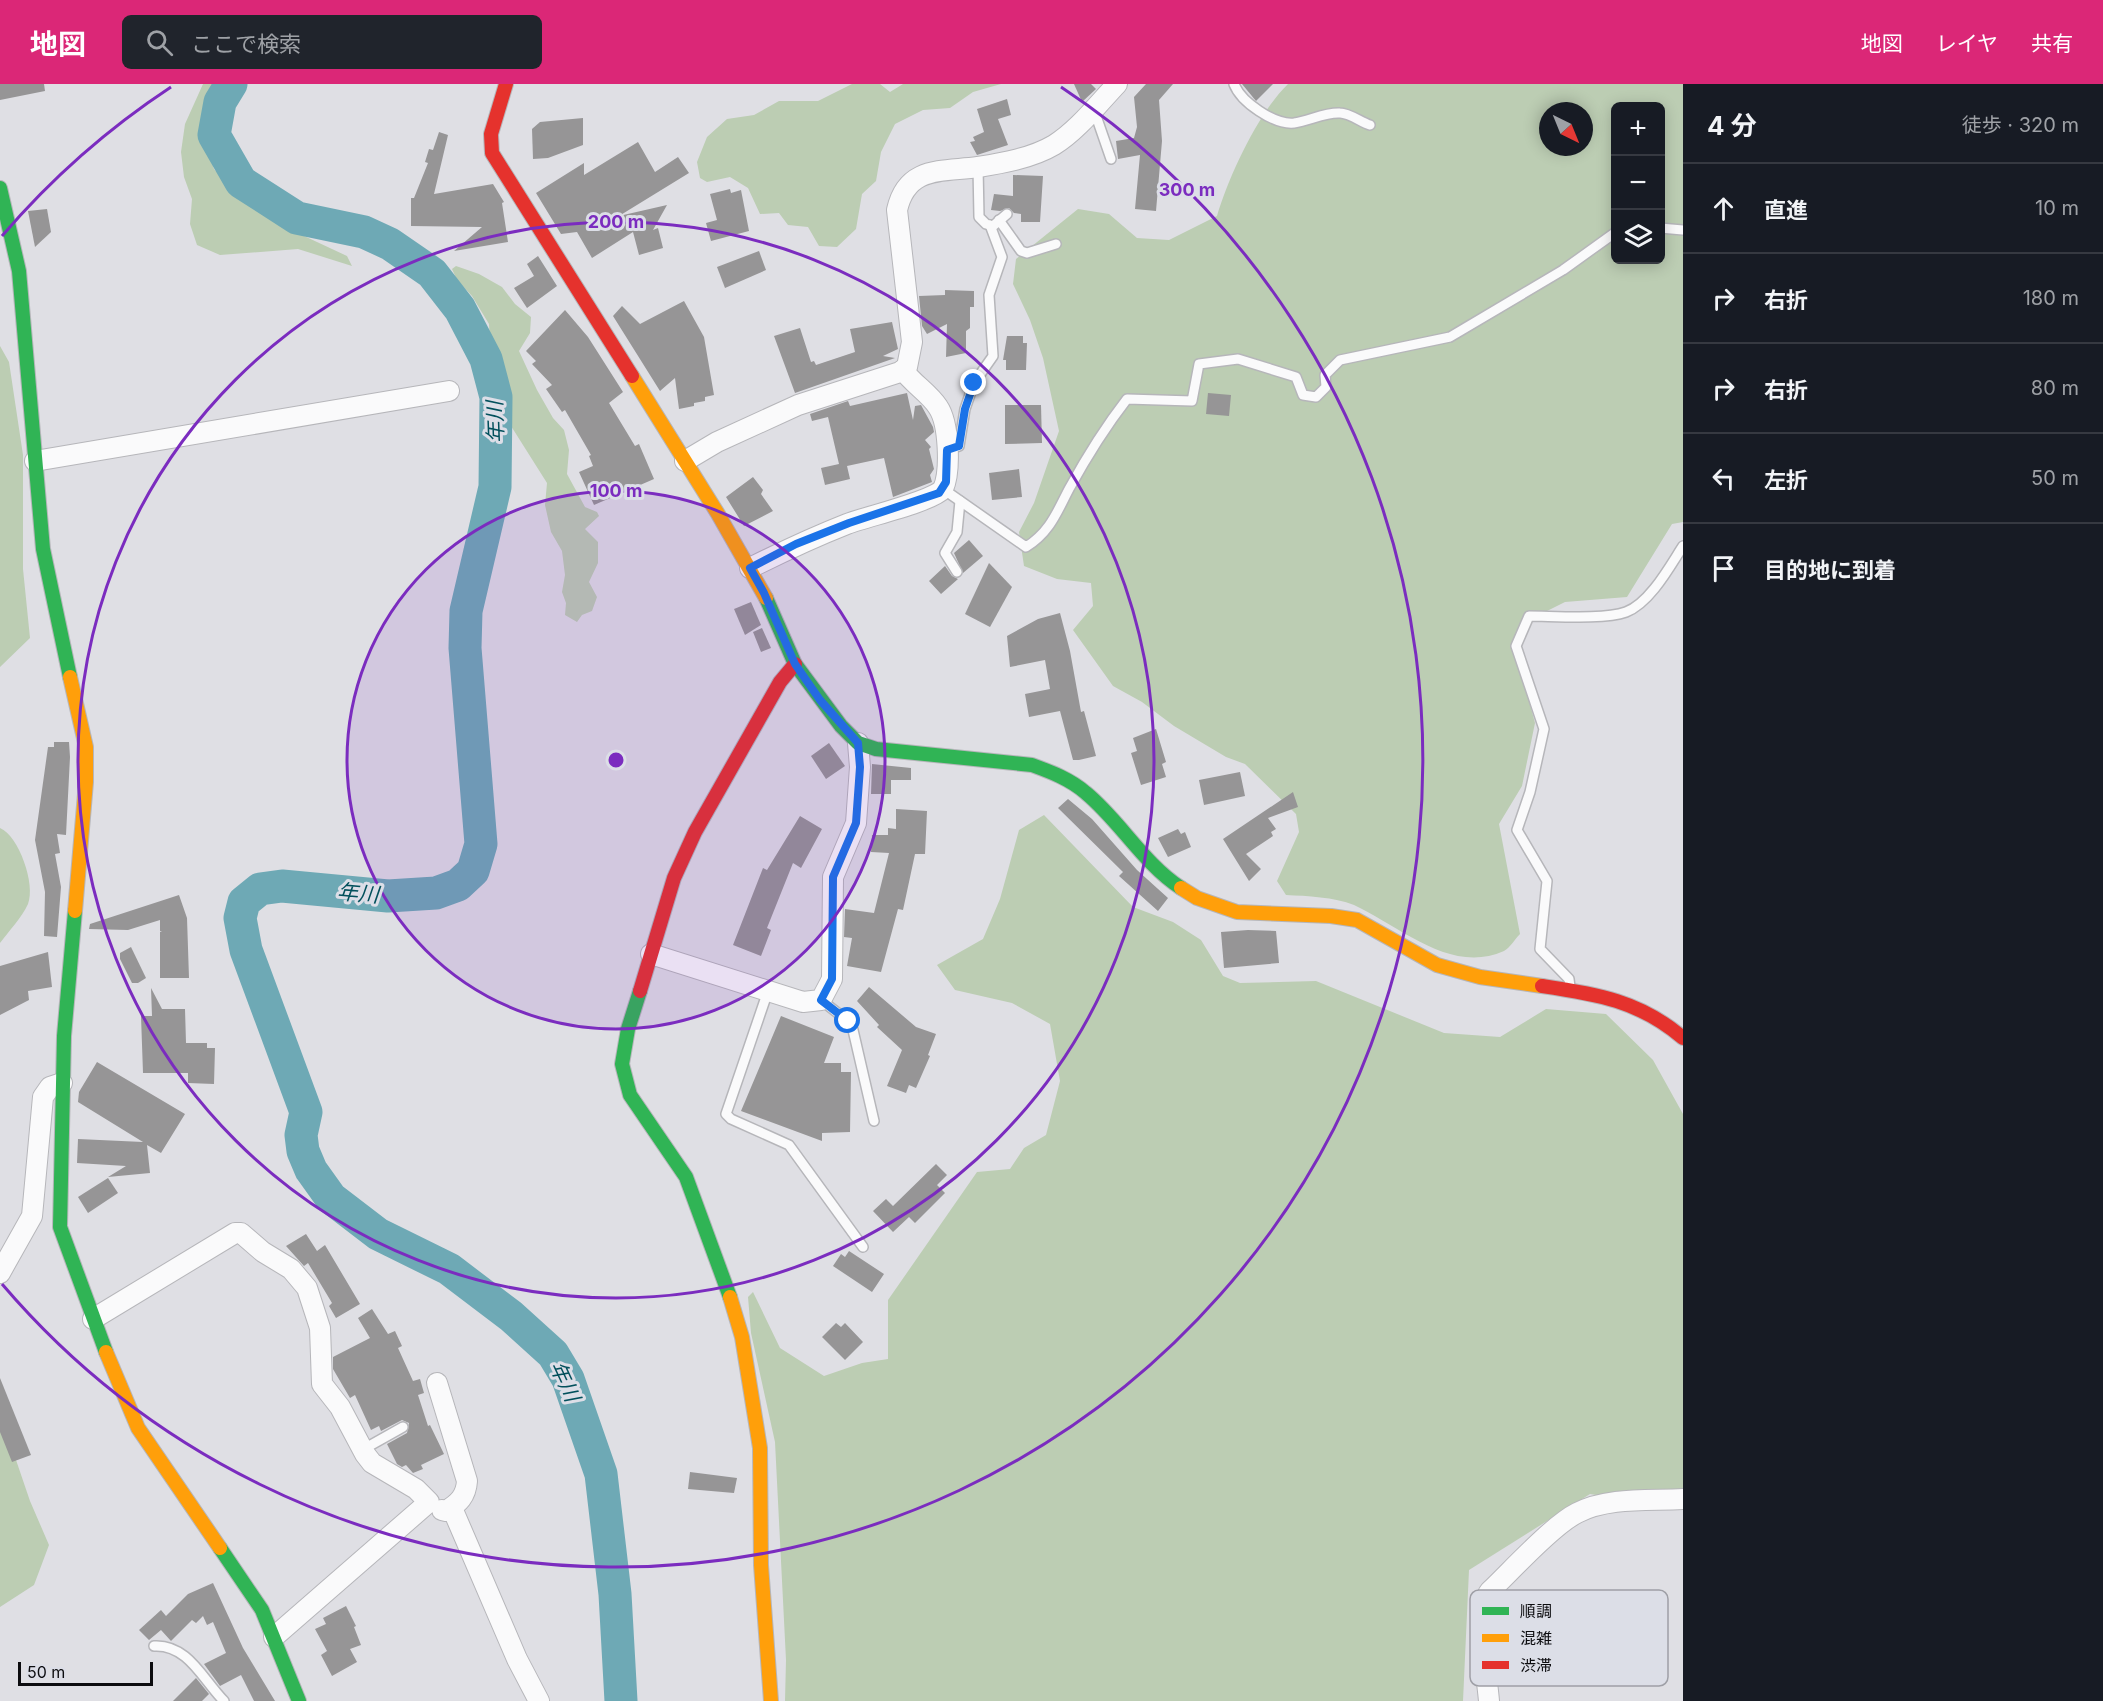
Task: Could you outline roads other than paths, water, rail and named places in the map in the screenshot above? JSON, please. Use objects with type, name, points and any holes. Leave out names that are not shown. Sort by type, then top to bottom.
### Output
[{"type":"street","points":[[506,84],[491,134],[492,153],[750,568],[764,593],[795,664],[820,700],[858,743],[876,749],[1032,765],[1056,774],[1086,792],[1165,878],[1181,889],[1222,908],[1249,915],[1328,914],[1349,918],[1367,924],[1434,964],[1467,974],[1619,1000],[1646,1009],[1671,1024],[1683,1038]]},
{"type":"street","points":[[685,461],[717,442],[789,409],[903,370],[911,358],[912,342],[897,210],[899,199],[906,188],[922,174],[1013,160],[1054,145],[1093,109],[1110,87]]},
{"type":"street","points":[[0,188],[3,211],[19,271],[43,549],[57,623],[86,747],[86,782],[74,895],[62,1083],[60,1227],[93,1319],[138,1428],[250,1592],[274,1637],[299,1701]]},
{"type":"street","points":[[750,568],[796,544],[849,523],[931,497],[943,489],[946,482],[947,450],[944,421],[939,407],[903,370]]},
{"type":"street","points":[[35,461],[449,392]]},
{"type":"street","points":[[771,1701],[772,1686],[761,1565],[760,1448],[742,1337],[727,1286],[686,1177],[657,1131],[630,1095],[622,1064],[628,1029],[674,878],[695,832],[780,682],[795,664]]},
{"type":"street","points":[[651,954],[810,1003],[821,1000],[832,979],[833,877],[856,823],[860,767],[858,743]]},
{"type":"street","points":[[0,1273],[32,1216],[43,1097],[50,1087],[62,1083]]},
{"type":"street","points":[[93,1319],[235,1233],[241,1233],[263,1252],[291,1269],[307,1288],[320,1328],[322,1384],[340,1407],[362,1450],[372,1463],[416,1490],[441,1510],[447,1511],[462,1498],[467,1481],[437,1383]]},
{"type":"street","points":[[1491,1590],[1578,1512],[1610,1504],[1683,1499]]},
{"type":"street","points":[[274,1637],[429,1502]]},
{"type":"street","points":[[452,1508],[517,1659],[539,1701]]},
{"type":"street","points":[[1488,1686],[1489,1701]]},
{"type":"lane","points":[[1234,84],[1240,96],[1246,101],[1270,117],[1291,124],[1340,112],[1370,125]]},
{"type":"lane","points":[[1093,109],[1111,159]]},
{"type":"lane","points":[[947,450],[959,446],[965,409],[974,383],[993,356],[989,295],[1002,257],[990,225],[979,217],[977,210],[978,167]]},
{"type":"lane","points":[[990,225],[1003,217],[1021,251],[1027,253],[1056,244]]},
{"type":"lane","points":[[1665,228],[1683,230]]},
{"type":"lane","points":[[943,489],[1026,547],[1040,539],[1059,513],[1069,489],[1127,399],[1192,401],[1199,364],[1238,359],[1296,377],[1303,395],[1316,397],[1326,387],[1325,375],[1340,360],[1450,337],[1563,270],[1611,236]]},
{"type":"lane","points":[[957,572],[945,553],[957,532],[960,501]]},
{"type":"lane","points":[[1570,992],[1569,979],[1540,949],[1547,881],[1517,830],[1530,792],[1544,729],[1516,646],[1528,616],[1590,616],[1627,612],[1653,591],[1683,546]]},
{"type":"lane","points":[[768,991],[726,1114],[731,1119],[789,1145],[863,1247]]},
{"type":"lane","points":[[821,1000],[848,1021],[853,1030],[874,1121]]},
{"type":"lane","points":[[362,1450],[403,1427]]},
{"type":"lane","points":[[154,1646],[164,1646],[183,1654],[224,1701]]},
{"type":"waterway","name":"年川","points":[[231,84],[220,102],[214,135],[241,182],[297,218],[364,232],[390,244],[432,273],[460,309],[486,359],[496,397],[495,487],[466,611],[465,648],[481,844],[473,871],[458,885],[436,893],[388,896],[282,886],[260,889],[244,902],[240,918],[246,950],[306,1112],[301,1135],[303,1151],[311,1170],[331,1198],[378,1234],[449,1269],[511,1316],[553,1354],[568,1379],[601,1474],[615,1594],[621,1701]]}]
